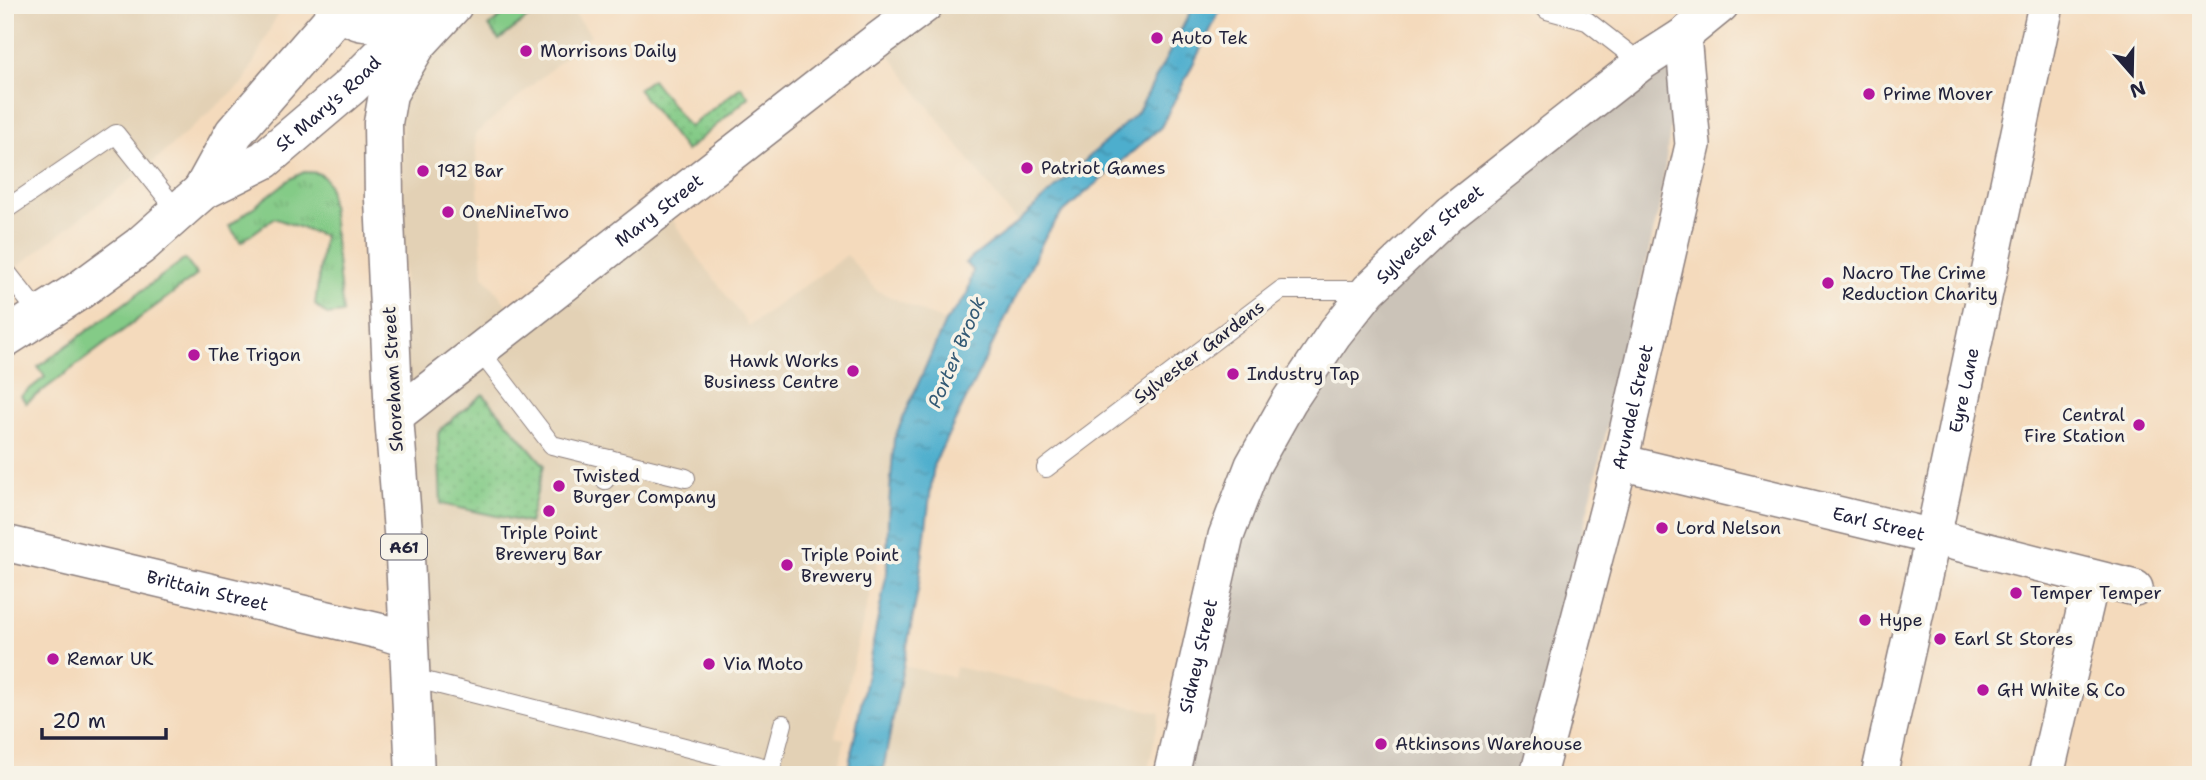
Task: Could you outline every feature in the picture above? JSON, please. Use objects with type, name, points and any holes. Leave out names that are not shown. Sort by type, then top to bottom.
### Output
[{"type":"highway","points":[[343,7],[351,19],[363,23],[390,19],[424,5]]},
{"type":"highway","name":"St Mary's Road","points":[[5,338],[120,261],[190,202],[264,160],[351,86],[395,42],[445,5]]},
{"type":"highway","name":"Shoreham Street","points":[[415,775],[405,557],[394,417],[383,123],[388,94],[417,44],[453,5]]},
{"type":"highway","name":"St Mary's Road","points":[[190,202],[234,133],[343,7]]},
{"type":"street","name":"Mary Street","points":[[394,417],[925,5]]},
{"type":"street","name":"Sylvester Street","points":[[1226,536],[1253,465],[1289,401],[1334,334],[1369,290],[1449,214],[1641,63],[1683,36],[1721,5]]},
{"type":"street","name":"Eyre Lane","points":[[1878,775],[1933,537],[2046,5]]},
{"type":"street","name":"Arundel Street","points":[[1538,775],[1620,462],[1693,145],[1683,36]]},
{"type":"street","name":"Earl Street","points":[[1620,462],[2135,588]]},
{"type":"street","name":"Sidney Street","points":[[1171,775],[1226,536]]},
{"type":"street","name":"Brittain Street","points":[[5,543],[370,629],[408,659]]},
{"type":"street","points":[[2046,775],[2092,578]]},
{"type":"lane","points":[[1542,5],[1547,10],[1587,21],[1641,63]]},
{"type":"lane","points":[[5,209],[116,134],[190,202]]},
{"type":"lane","points":[[5,270],[40,315]]},
{"type":"lane","name":"Sylvester Gardens","points":[[1046,468],[1281,290],[1369,290]]},
{"type":"lane","points":[[480,351],[552,445],[687,478]]},
{"type":"lane","points":[[606,480],[610,459]]},
{"type":"lane","points":[[408,659],[771,769],[783,724]]},
{"type":"shaded area","points":[[5,5],[282,5],[244,82],[152,163],[5,276]]},
{"type":"shaded area","points":[[453,5],[568,5],[591,35],[475,134],[483,275],[520,321],[664,206],[684,238],[749,326],[847,255],[876,290],[945,322],[894,439],[888,518],[835,737],[845,739],[837,775],[415,775],[409,677],[401,71]]},
{"type":"shaded area","name":"Patriot Games","points":[[925,5],[1194,5],[1138,112],[1017,223],[878,40]]},
{"type":"shaded area","points":[[1683,36],[1660,204],[1525,775],[1171,775],[1226,536],[1334,334]]},
{"type":"shaded area","points":[[903,666],[953,677],[956,667],[1160,713],[1147,775],[882,775]]},
{"type":"green space","points":[[517,5],[544,5],[499,40],[489,26]]},
{"type":"green space","points":[[652,79],[689,127],[741,87],[749,97],[686,151],[638,89]]},
{"type":"green space","points":[[304,172],[320,174],[329,187],[343,313],[327,315],[315,305],[324,236],[274,218],[241,242],[229,226],[290,179]]},
{"type":"green space","points":[[185,259],[197,275],[26,403],[21,396],[45,377],[38,367]]},
{"type":"green space","points":[[483,394],[544,465],[529,523],[441,504],[438,434]]},
{"type":"water","name":"Porter Brook","points":[[1194,5],[1223,5],[1161,127],[1061,214],[1045,237],[934,464],[918,590],[882,775],[847,775],[887,572],[894,439],[945,322],[967,295],[973,270],[965,263],[1017,223],[1138,112]]},
{"type":"place","name":"Auto Tek","points":[[1157,38]]},
{"type":"place","name":"Morrisons Daily","points":[[526,51]]},
{"type":"place","name":"Prime Mover","points":[[1869,94]]},
{"type":"place","name":"Patriot Games","points":[[1027,168]]},
{"type":"place","name":"192 Bar","points":[[423,171]]},
{"type":"place","name":"OneNineTwo","points":[[448,212]]},
{"type":"place","name":"Nacro The Crime Reduction Charity","points":[[1828,283]]},
{"type":"place","name":"The Trigon","points":[[194,355]]},
{"type":"place","name":"Hawk Works Business Centre","points":[[853,371]]},
{"type":"place","name":"Industry Tap","points":[[1233,374]]},
{"type":"place","name":"Central Fire Station","points":[[2139,425]]},
{"type":"place","name":"Twisted Burger Company","points":[[559,486]]},
{"type":"place","name":"Triple Point Brewery Bar","points":[[549,511]]},
{"type":"place","name":"Lord Nelson","points":[[1662,528]]},
{"type":"place","name":"Triple Point Brewery","points":[[787,565]]},
{"type":"place","name":"Temper Temper","points":[[2016,593]]},
{"type":"place","name":"Hype","points":[[1865,620]]},
{"type":"place","name":"Earl St Stores","points":[[1940,639]]},
{"type":"place","name":"Remar UK","points":[[53,659]]},
{"type":"place","name":"Via Moto","points":[[709,664]]},
{"type":"place","name":"GH White & Co","points":[[1983,690]]},
{"type":"place","name":"Atkinsons Warehouse","points":[[1381,744]]}]
